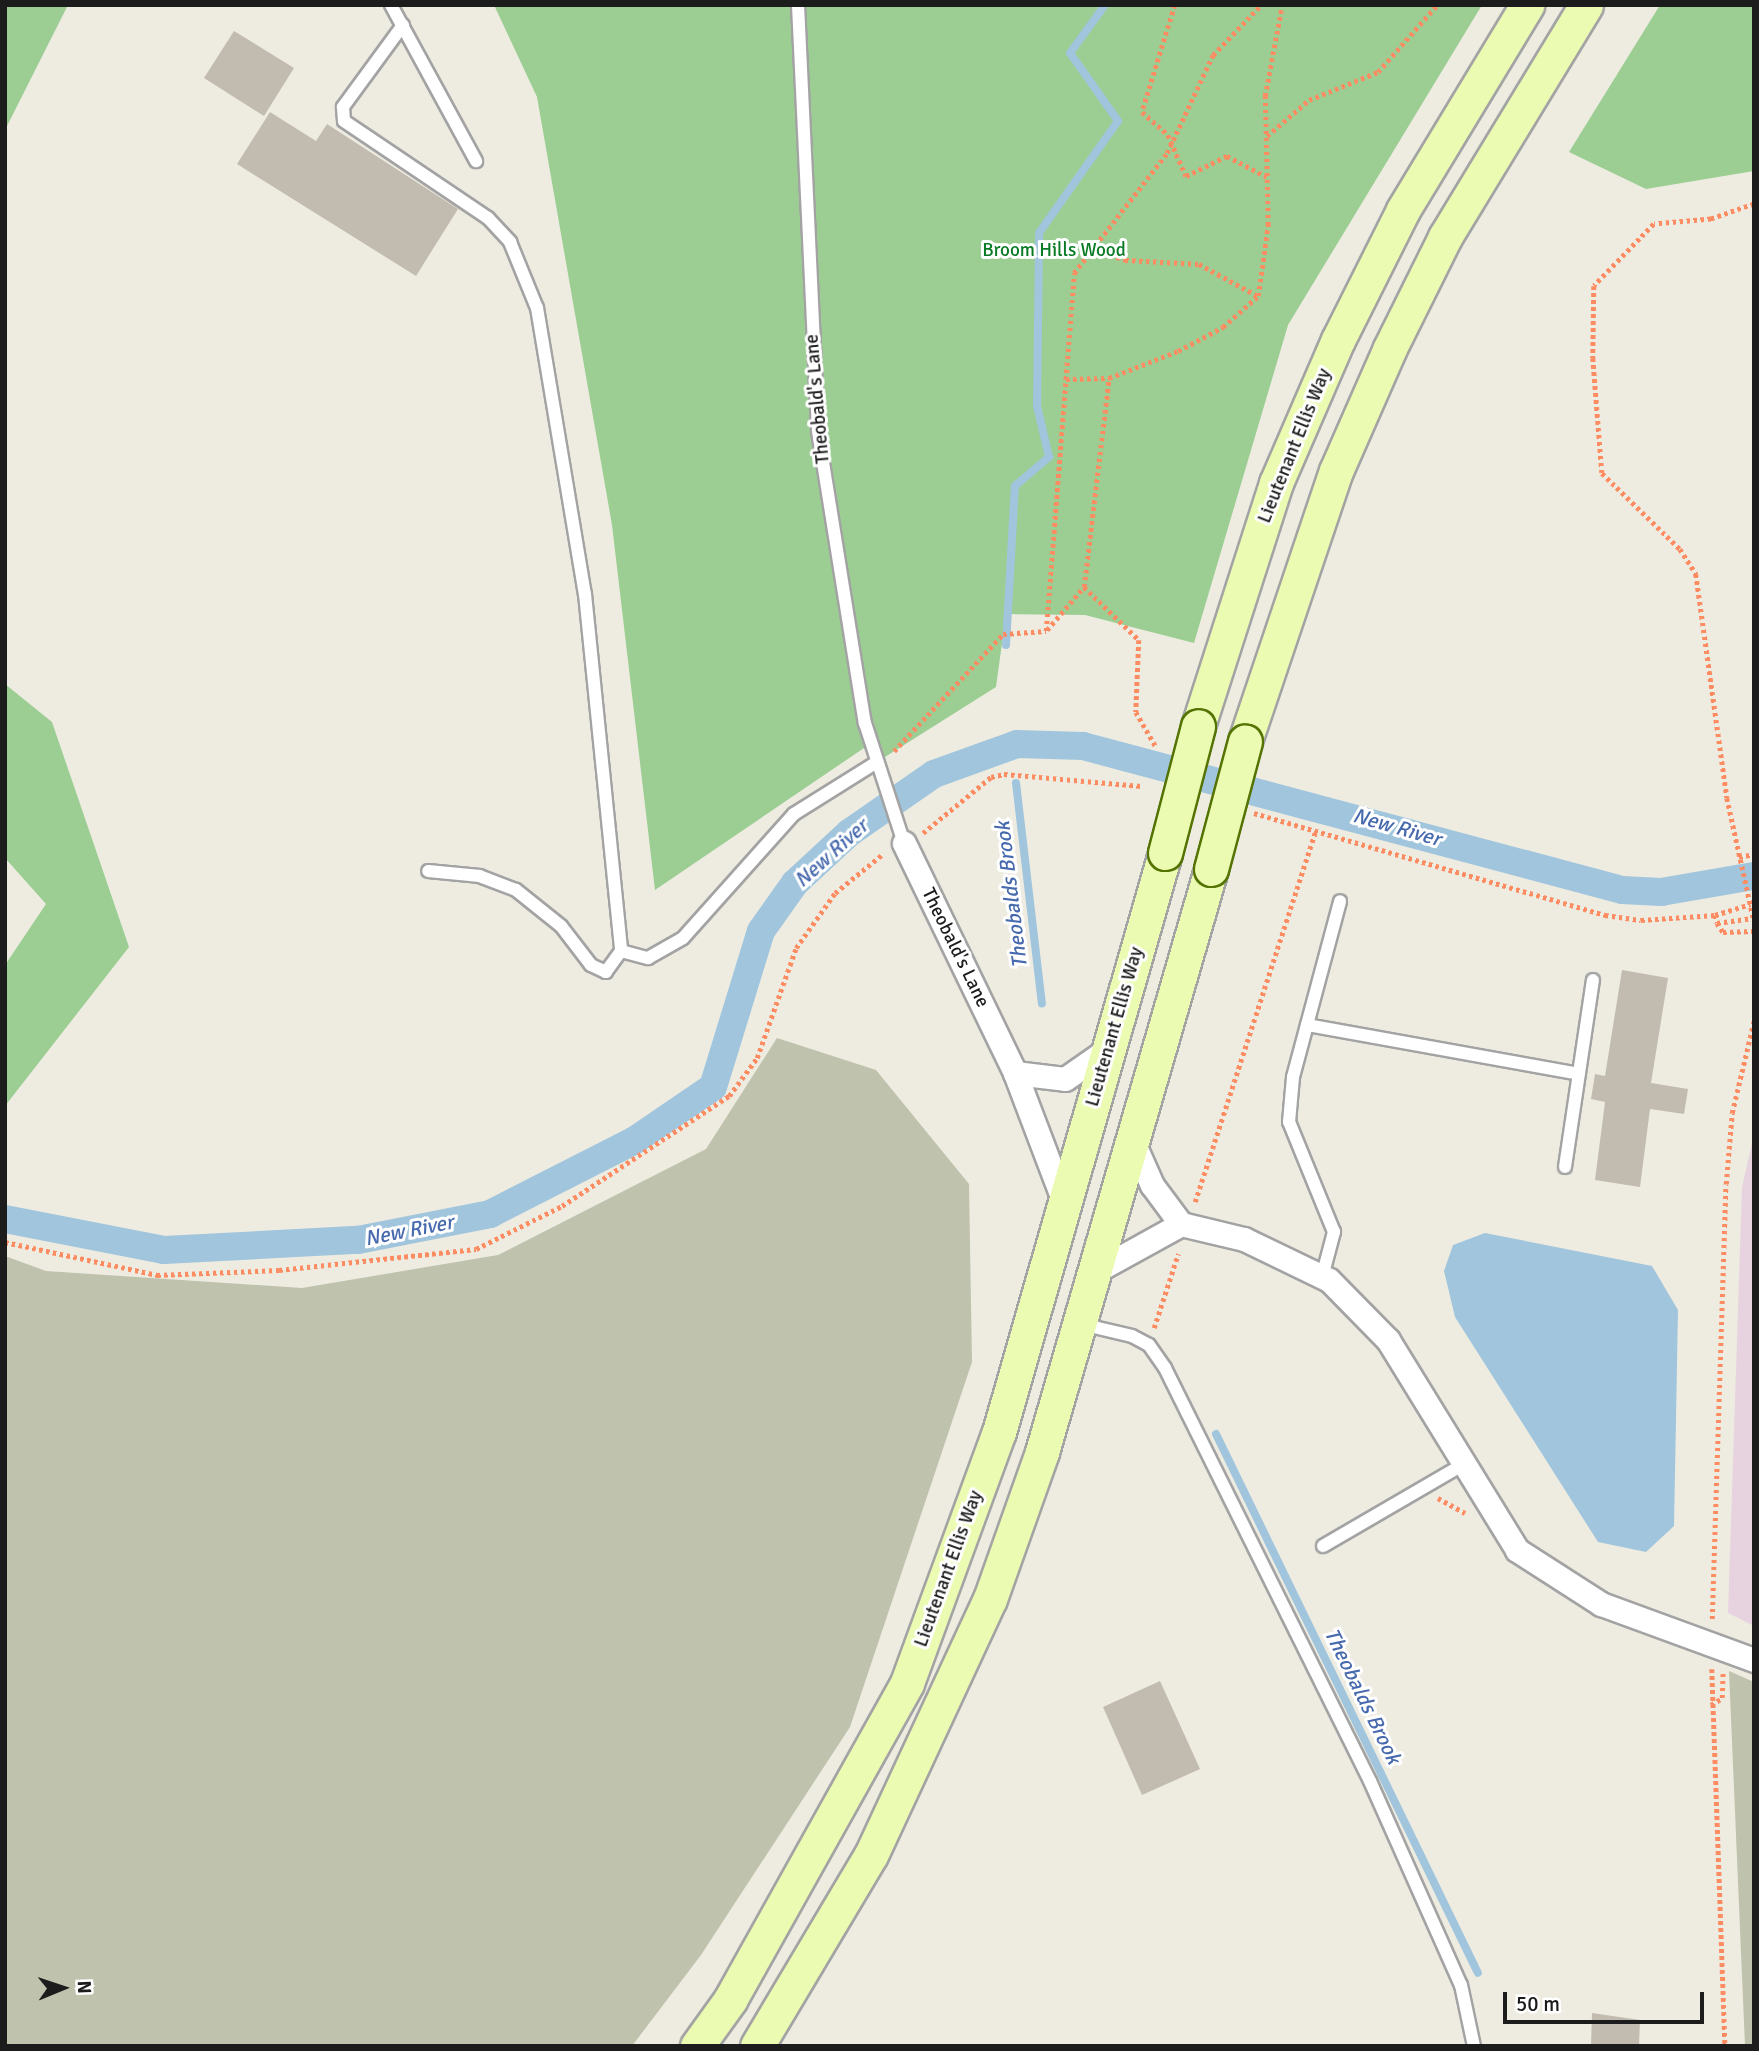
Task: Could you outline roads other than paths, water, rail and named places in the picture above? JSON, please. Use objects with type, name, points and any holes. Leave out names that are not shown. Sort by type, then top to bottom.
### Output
[{"type":"main road","name":"Lieutenant Ellis Way","points":[[697,2046],[730,2000],[907,1683],[999,1432],[1066,1208],[1198,726],[1276,483],[1338,340],[1410,199],[1527,5]]},
{"type":"main road","points":[[757,2046],[871,1855],[931,1737],[990,1599],[1096,1271],[1245,741],[1336,471],[1390,348],[1445,237],[1586,5]]},
{"type":"street","name":"Theobald's Lane","points":[[896,839],[1015,1073],[1066,1208]]},
{"type":"street","points":[[1015,1073],[1065,1079],[1108,1049]]},
{"type":"street","points":[[1133,1142],[1152,1185],[1184,1224],[1244,1239],[1322,1276],[1388,1340],[1462,1465],[1517,1550],[1601,1604],[1754,1660]]},
{"type":"street","points":[[1096,1271],[1184,1224]]},
{"type":"lane","points":[[391,5],[476,161]]},
{"type":"lane","name":"Theobald's Lane","points":[[798,5],[818,431],[864,723],[877,762],[881,787],[896,839]]},
{"type":"lane","points":[[403,25],[343,107],[344,121],[488,218],[510,242],[537,308],[585,594],[621,951],[606,972],[591,965],[561,926],[516,890],[480,876],[428,871]]},
{"type":"lane","points":[[621,951],[648,958],[683,938],[794,814],[877,762]]},
{"type":"lane","points":[[1322,1276],[1334,1232],[1289,1122],[1307,1025],[1340,901]]},
{"type":"lane","points":[[1565,1167],[1593,980]]},
{"type":"lane","points":[[1307,1025],[1579,1074]]},
{"type":"lane","points":[[1080,1324],[1149,1345],[1370,1781],[1461,1985],[1474,2046]]},
{"type":"lane","points":[[1323,1546],[1462,1465]]},
{"type":"water","points":[[1485,1233],[1652,1266],[1678,1310],[1674,1526],[1646,1552],[1598,1542],[1455,1317],[1444,1271],[1453,1245]]},
{"type":"waterway","name":"Theobalds Brook","points":[[1006,645],[1015,486],[1049,457],[1037,406],[1039,233],[1118,121],[1070,53],[1105,5]]},
{"type":"waterway","name":"New River","points":[[5,1219],[164,1250],[358,1240],[490,1214],[635,1140],[713,1087],[761,931],[795,883],[849,833],[934,774],[1017,744],[1083,746],[1622,890],[1661,892],[1754,876]]},
{"type":"waterway","name":"Theobalds Brook","points":[[1016,783],[1042,1003]]},
{"type":"waterway","name":"Theobalds Brook","points":[[1216,1434],[1478,1973]]},
{"type":"park label","name":"Broom Hills Wood","points":[[1054,251]]}]
